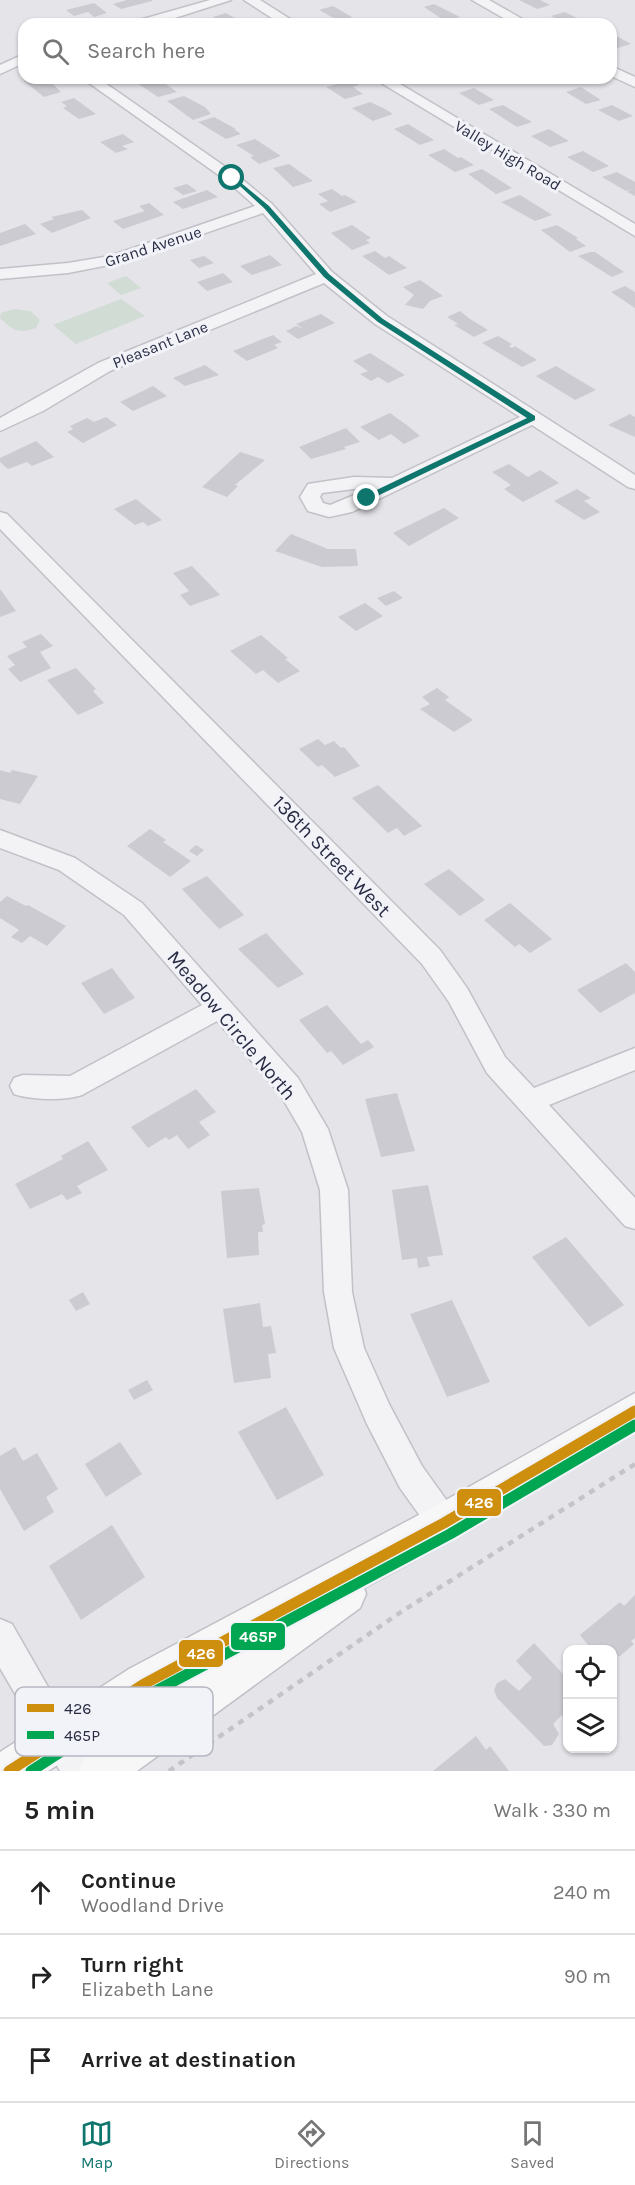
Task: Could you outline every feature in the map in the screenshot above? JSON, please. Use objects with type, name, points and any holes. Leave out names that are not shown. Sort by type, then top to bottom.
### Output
[{"type":"main road","points":[[141,1687],[444,1523],[635,1412]]},
{"type":"main road","points":[[213,1690],[444,1523]]},
{"type":"main road","points":[[9,1771],[62,1756]]},
{"type":"main road","points":[[101,1771],[122,1756]]},
{"type":"street","points":[[162,18],[224,0]]},
{"type":"street","points":[[251,0],[281,18]]},
{"type":"street","points":[[479,0],[513,18]]},
{"type":"street","points":[[0,70],[18,61]]},
{"type":"street","points":[[617,73],[635,83]]},
{"type":"street","points":[[98,84],[232,178],[266,207],[326,276],[381,320],[635,483]]},
{"type":"street","name":"Valley High Road","points":[[390,84],[635,231]]},
{"type":"street","name":"Grand Avenue","points":[[0,274],[68,268],[113,260],[266,207]]},
{"type":"street","name":"Pleasant Lane","points":[[0,425],[37,407],[104,367],[326,276]]},
{"type":"street","points":[[396,484],[532,418]]},
{"type":"street","name":"136th Street West","points":[[0,518],[431,957],[458,995],[496,1065],[635,1217]]},
{"type":"street","name":"Meadow Circle North","points":[[0,839],[67,864],[133,909],[289,1086],[315,1129],[334,1190],[338,1292],[349,1348],[378,1414],[411,1477],[444,1523]]},
{"type":"street","points":[[23,1086],[73,1087],[221,1007]]},
{"type":"street","points":[[528,1102],[635,1059]]},
{"type":"street","points":[[0,1636],[30,1687]]},
{"type":"path","points":[[213,1741],[401,1612],[635,1464]]},
{"type":"path","points":[[169,1771],[191,1756]]},
{"type":"shaded area","points":[[126,276],[141,288],[121,295],[107,283]]},
{"type":"shaded area","points":[[121,299],[145,316],[76,344],[53,325]]},
{"type":"shaded area","points":[[14,309],[30,311],[40,320],[36,328],[25,331],[16,330],[0,318],[1,313]]},
{"type":"building","points":[[127,0],[152,1],[121,9],[113,4]]},
{"type":"building","points":[[519,0],[540,0],[550,5],[537,9]]},
{"type":"building","points":[[94,3],[107,13],[94,17],[88,12],[74,16],[66,10]]},
{"type":"building","points":[[434,4],[460,17],[440,18],[424,7]]},
{"type":"building","points":[[333,6],[352,17],[334,18],[319,10]]},
{"type":"building","points":[[565,12],[577,18],[555,18],[551,16]]},
{"type":"building","points":[[226,13],[235,18],[214,18]]},
{"type":"building","points":[[617,36],[631,44],[617,48]]},
{"type":"building","points":[[28,84],[53,84],[61,92],[44,97]]},
{"type":"building","points":[[138,84],[166,84],[177,92],[158,97]]},
{"type":"building","points":[[337,84],[357,84],[359,85],[353,87],[363,94],[345,99],[326,87]]},
{"type":"building","points":[[581,87],[601,100],[586,104],[566,92]]},
{"type":"building","points":[[474,88],[494,100],[479,105],[459,93]]},
{"type":"building","points":[[184,96],[205,107],[211,114],[193,120],[167,101]]},
{"type":"building","points":[[74,98],[96,114],[79,119],[63,108],[67,106],[61,102]]},
{"type":"building","points":[[370,102],[393,114],[373,121],[352,108]]},
{"type":"building","points":[[503,105],[532,122],[517,127],[489,109]]},
{"type":"building","points":[[612,105],[633,116],[619,121],[598,110]]},
{"type":"building","points":[[214,117],[241,134],[226,139],[198,122]]},
{"type":"building","points":[[408,124],[434,140],[420,145],[394,129]]},
{"type":"building","points":[[549,129],[569,141],[550,147],[531,136]]},
{"type":"building","points":[[123,134],[134,142],[122,146],[128,149],[116,153],[100,142]]},
{"type":"building","points":[[255,139],[281,156],[259,164],[250,157],[254,156],[236,145]]},
{"type":"building","points":[[444,149],[474,165],[455,172],[428,155]]},
{"type":"building","points":[[583,151],[609,166],[593,172],[567,157]]},
{"type":"building","points":[[289,164],[313,181],[293,187],[273,168]]},
{"type":"building","points":[[482,169],[512,188],[496,194],[468,174]]},
{"type":"building","points":[[617,172],[635,182],[635,196],[627,192],[630,189],[626,191],[602,177]]},
{"type":"building","points":[[187,184],[197,191],[183,195],[173,188]]},
{"type":"building","points":[[332,189],[357,202],[330,212],[319,204],[328,201],[318,194]]},
{"type":"building","points":[[207,190],[218,197],[183,209],[173,202]]},
{"type":"building","points":[[520,195],[552,215],[535,221],[501,202]]},
{"type":"building","points":[[149,203],[164,215],[123,229],[113,221],[145,211],[139,206]]},
{"type":"building","points":[[82,210],[91,218],[52,233],[40,224],[54,219],[51,217]]},
{"type":"building","points":[[25,224],[36,234],[0,246],[0,233]]},
{"type":"building","points":[[352,225],[371,238],[366,240],[370,243],[352,250],[331,233]]},
{"type":"building","points":[[557,225],[586,246],[570,252],[541,230]]},
{"type":"building","points":[[375,251],[385,258],[389,256],[407,268],[389,275],[362,256]]},
{"type":"building","points":[[595,252],[624,272],[612,277],[578,256]]},
{"type":"building","points":[[270,255],[282,265],[252,275],[240,266]]},
{"type":"building","points":[[204,256],[214,263],[199,268],[190,260]]},
{"type":"building","points":[[223,273],[233,282],[207,291],[197,282]]},
{"type":"building","points":[[420,280],[443,296],[430,301],[423,309],[405,305],[414,295],[403,287]]},
{"type":"building","points":[[625,286],[635,292],[635,308],[611,292]]},
{"type":"building","points":[[460,311],[488,330],[474,337],[454,325],[458,324],[447,317]]},
{"type":"building","points":[[321,314],[335,323],[298,339],[286,331],[296,326],[302,328],[296,324]]},
{"type":"building","points":[[273,335],[282,342],[274,345],[278,348],[247,361],[233,351]]},
{"type":"building","points":[[498,336],[512,344],[509,346],[512,348],[515,346],[537,360],[522,367],[482,343]]},
{"type":"building","points":[[370,353],[405,375],[388,383],[378,377],[371,381],[360,374],[368,371],[353,361]]},
{"type":"building","points":[[205,365],[219,375],[185,386],[173,378]]},
{"type":"building","points":[[556,366],[596,390],[575,400],[536,376]]},
{"type":"building","points":[[153,386],[167,396],[133,411],[120,402]]},
{"type":"building","points":[[390,413],[420,436],[404,444],[391,434],[379,440],[360,427]]},
{"type":"building","points":[[630,414],[635,417],[635,437],[608,425]]},
{"type":"building","points":[[106,417],[117,425],[83,443],[67,432],[73,429],[70,426],[87,418],[94,422]]},
{"type":"building","points":[[346,428],[360,442],[344,447],[346,449],[311,459],[299,447]]},
{"type":"building","points":[[36,441],[54,457],[32,466],[27,462],[8,469],[0,462],[0,458]]},
{"type":"building","points":[[240,452],[265,460],[235,485],[238,486],[227,497],[202,487]]},
{"type":"building","points":[[509,464],[528,477],[540,470],[559,483],[523,502],[504,489],[511,485],[492,472]]},
{"type":"building","points":[[577,489],[591,498],[584,501],[600,512],[584,520],[554,501]]},
{"type":"building","points":[[136,499],[162,520],[148,526],[143,522],[135,525],[114,509]]},
{"type":"building","points":[[444,508],[459,518],[409,546],[393,533]]},
{"type":"building","points":[[291,534],[328,549],[356,549],[358,566],[322,567],[275,551]]},
{"type":"building","points":[[192,566],[220,595],[190,606],[180,595],[189,591],[173,573]]},
{"type":"building","points":[[0,589],[16,611],[0,617]]},
{"type":"building","points":[[394,591],[403,598],[386,606],[377,598]]},
{"type":"building","points":[[365,603],[383,616],[356,631],[338,617]]},
{"type":"building","points":[[41,634],[53,646],[40,652],[51,668],[20,682],[8,669],[15,665],[7,656],[27,647],[22,642]]},
{"type":"building","points":[[261,635],[300,671],[278,683],[263,670],[256,674],[230,651]]},
{"type":"building","points":[[76,668],[96,689],[93,691],[104,703],[78,715],[47,680]]},
{"type":"building","points":[[437,688],[449,697],[445,700],[473,720],[454,732],[420,709],[430,704],[422,697]]},
{"type":"building","points":[[318,739],[325,745],[334,741],[341,748],[344,747],[360,766],[335,777],[322,765],[318,767],[299,749]]},
{"type":"building","points":[[0,770],[10,773],[12,770],[38,776],[20,804],[0,799]]},
{"type":"building","points":[[378,785],[422,826],[404,836],[397,828],[388,833],[352,798]]},
{"type":"building","points":[[150,829],[166,840],[163,842],[191,861],[170,877],[127,846]]},
{"type":"building","points":[[196,845],[204,850],[197,856],[189,851]]},
{"type":"building","points":[[449,869],[485,900],[460,916],[424,884]]},
{"type":"building","points":[[207,876],[244,915],[219,929],[182,889]]},
{"type":"building","points":[[7,896],[66,926],[47,946],[30,936],[22,943],[11,937],[19,930],[0,918],[0,902]]},
{"type":"building","points":[[510,903],[552,939],[530,953],[519,944],[515,947],[484,920]]},
{"type":"building","points":[[266,933],[304,974],[278,988],[238,949]]},
{"type":"building","points":[[626,963],[635,972],[635,993],[600,1013],[577,990]]},
{"type":"building","points":[[112,968],[135,998],[104,1014],[81,983]]},
{"type":"building","points":[[327,1005],[361,1044],[368,1040],[374,1047],[343,1065],[331,1051],[327,1053],[299,1020]]},
{"type":"building","points":[[196,1089],[216,1112],[199,1122],[210,1135],[188,1149],[177,1135],[169,1140],[166,1137],[148,1148],[131,1127]]},
{"type":"building","points":[[397,1093],[415,1151],[381,1157],[365,1099]]},
{"type":"building","points":[[88,1141],[108,1170],[77,1186],[82,1193],[67,1200],[62,1194],[30,1209],[15,1184],[63,1159],[61,1156]]},
{"type":"building","points":[[428,1185],[443,1255],[427,1257],[430,1266],[418,1268],[417,1258],[402,1260],[392,1190]]},
{"type":"building","points":[[259,1188],[265,1224],[262,1225],[263,1232],[258,1232],[259,1255],[227,1258],[221,1191]]},
{"type":"building","points":[[566,1237],[624,1305],[589,1327],[532,1257]]},
{"type":"building","points":[[83,1292],[90,1304],[76,1311],[69,1300]]},
{"type":"building","points":[[452,1300],[490,1382],[447,1397],[410,1314]]},
{"type":"building","points":[[260,1303],[263,1327],[271,1326],[276,1353],[268,1354],[271,1378],[234,1383],[223,1309]]},
{"type":"building","points":[[147,1380],[153,1390],[134,1400],[128,1390]]},
{"type":"building","points":[[286,1407],[324,1475],[277,1500],[238,1432]]},
{"type":"building","points":[[120,1442],[142,1474],[106,1497],[85,1464]]},
{"type":"building","points":[[15,1447],[23,1461],[37,1453],[58,1489],[46,1497],[54,1512],[24,1531],[0,1489],[0,1456]]},
{"type":"building","points":[[112,1525],[145,1577],[81,1620],[49,1566]]},
{"type":"building","points":[[635,1595],[635,1638],[631,1641],[634,1644],[619,1657],[617,1645],[588,1645],[580,1635],[620,1602],[624,1606]]},
{"type":"building","points":[[534,1643],[563,1674],[563,1716],[553,1724],[559,1734],[552,1745],[544,1746],[497,1698],[494,1690],[497,1683],[505,1679],[519,1691],[532,1678],[516,1661]]},
{"type":"building","points":[[476,1736],[486,1750],[490,1746],[509,1771],[433,1771]]},
{"type":"transit line","name":"426","points":[[139,1687],[444,1523],[635,1411]]},
{"type":"transit line","name":"465P","points":[[163,1687],[450,1534],[635,1425]]},
{"type":"transit line","name":"426","points":[[9,1771],[32,1756]]},
{"type":"transit line","name":"465P","points":[[31,1771],[54,1756]]},
{"type":"route","points":[[232,178],[266,207],[326,276],[381,320],[532,418],[367,498]]}]
